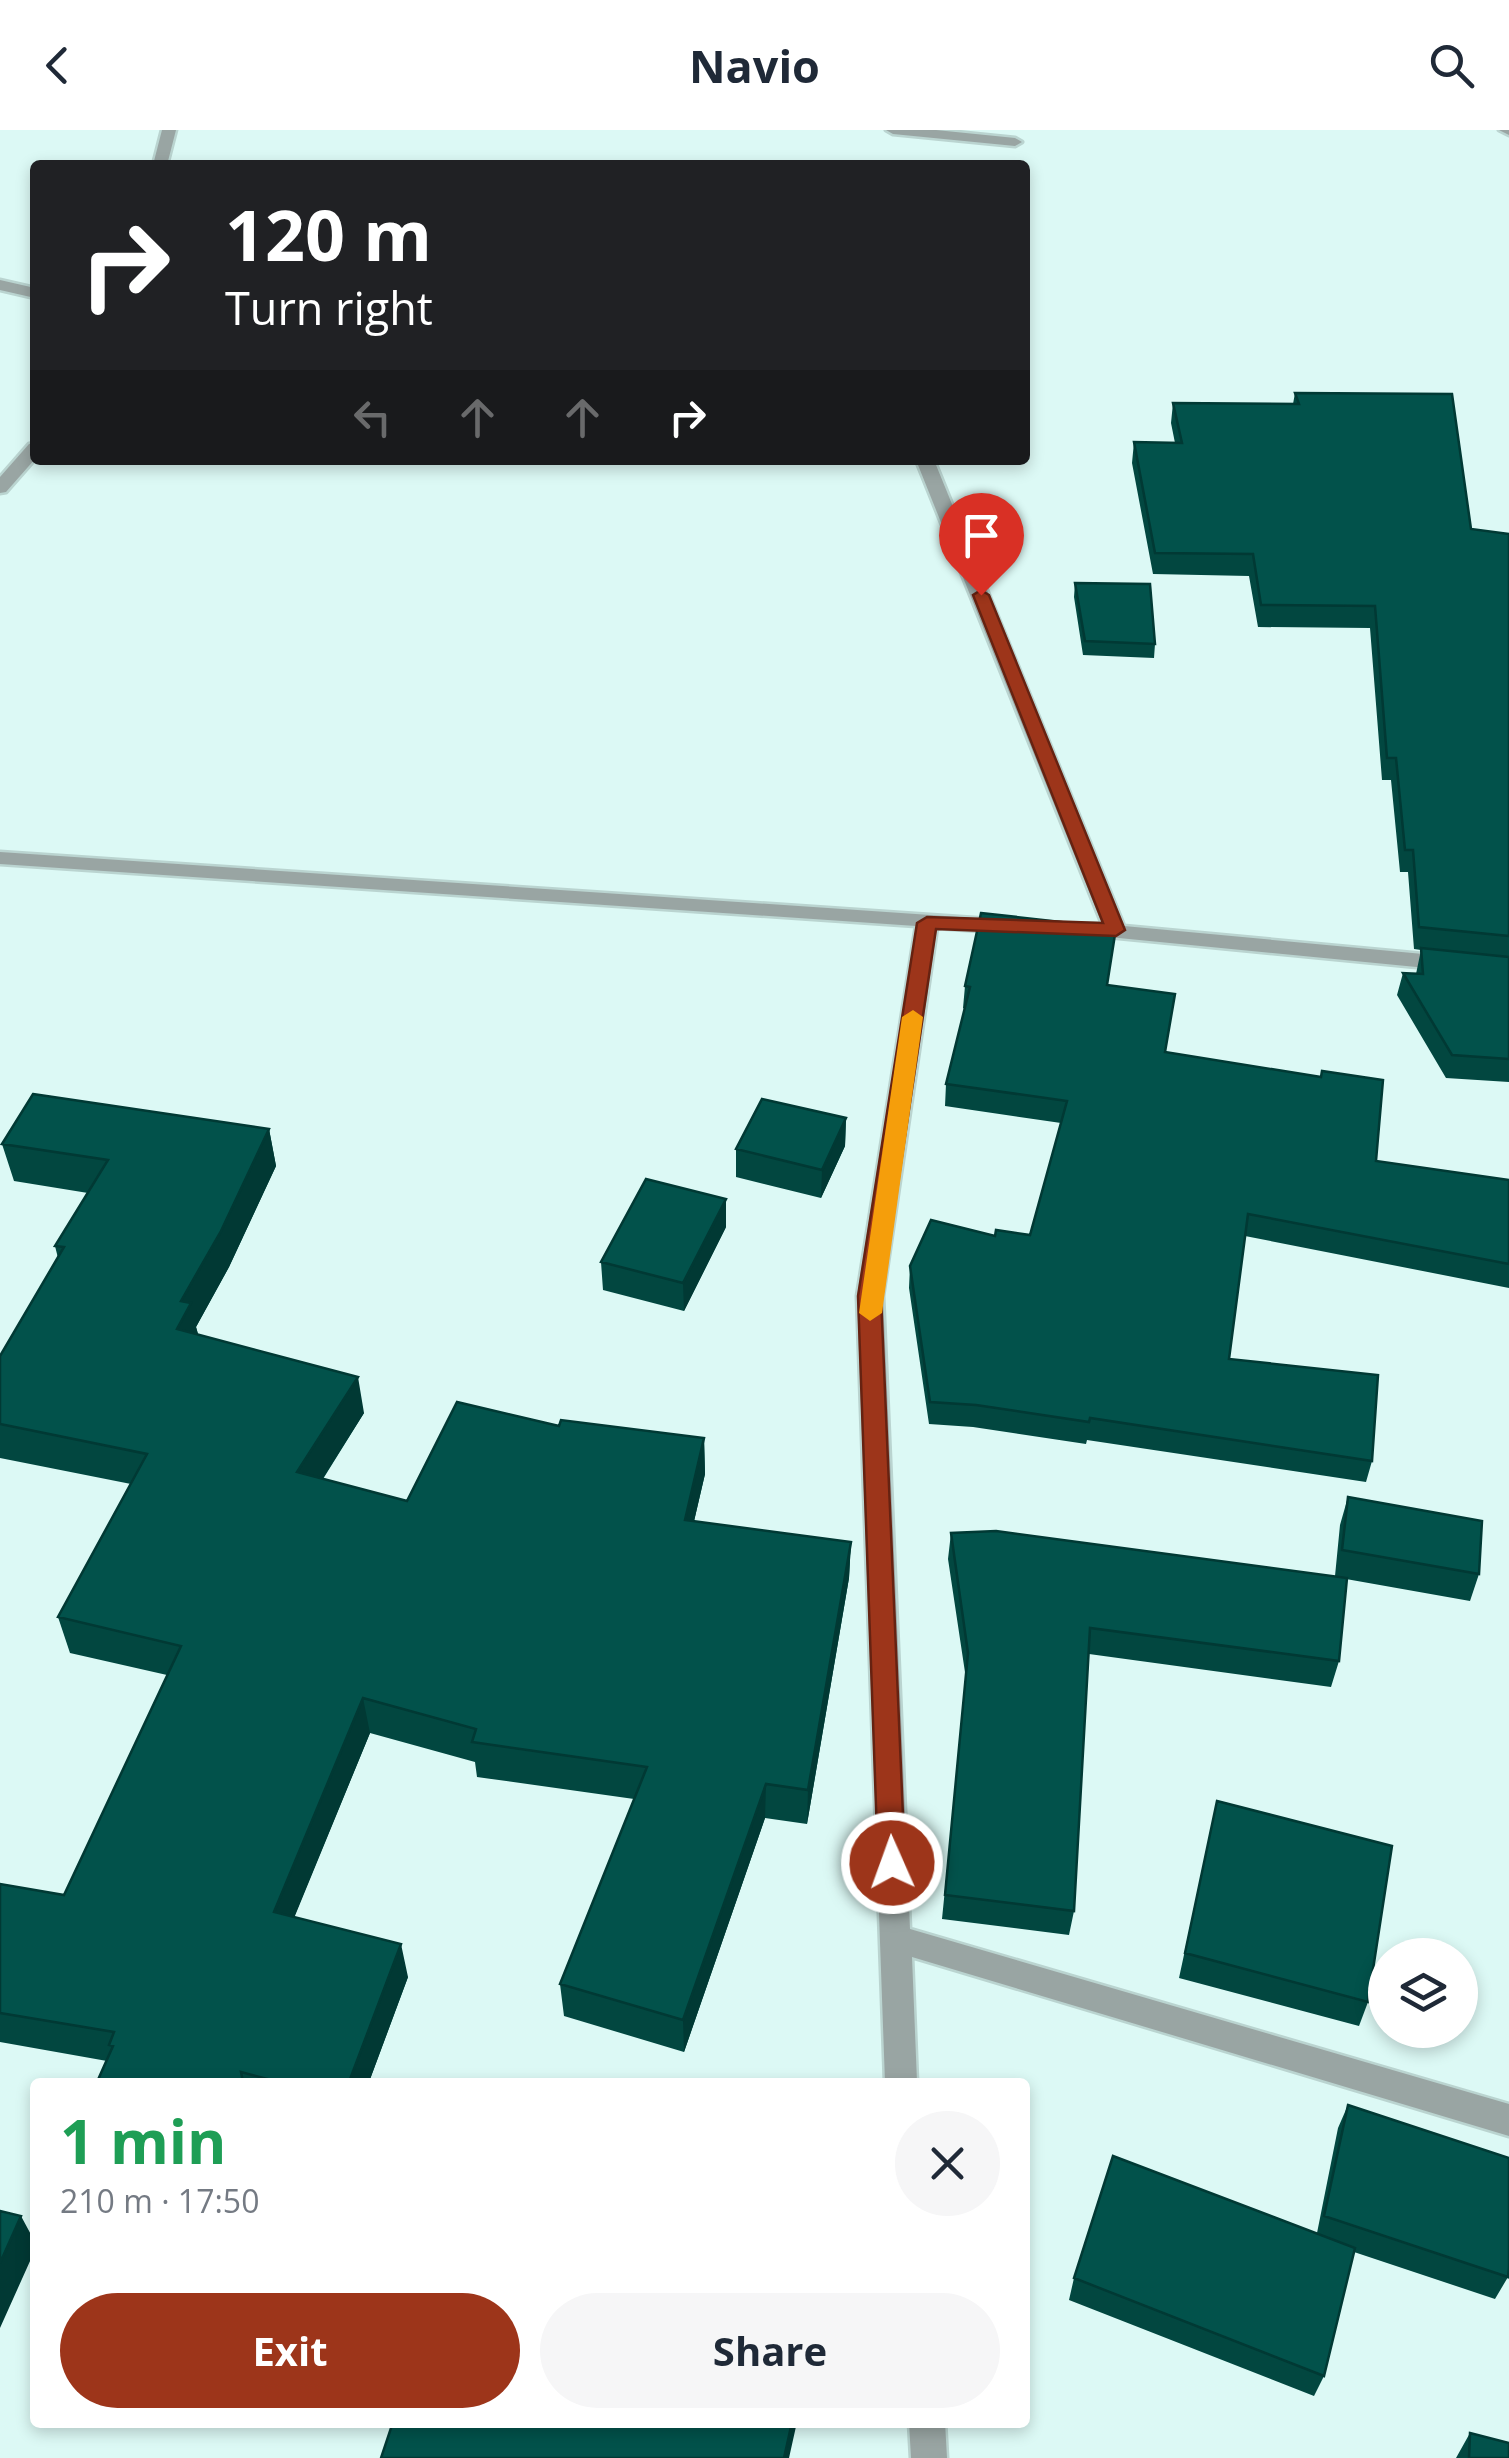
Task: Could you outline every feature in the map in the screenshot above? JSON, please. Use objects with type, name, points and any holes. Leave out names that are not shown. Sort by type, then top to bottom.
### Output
[{"type":"street","points":[[161,160],[169,130]]},
{"type":"street","points":[[893,130],[1016,142]]},
{"type":"street","points":[[0,286],[30,292]]},
{"type":"street","points":[[0,488],[30,454]]},
{"type":"street","points":[[926,465],[1116,930]]},
{"type":"street","points":[[0,858],[927,923],[1116,930],[1509,969]]},
{"type":"street","points":[[902,2078],[870,1296],[927,923]]},
{"type":"street","points":[[894,1938],[1509,2120]]},
{"type":"street","points":[[927,2428],[929,2458]]},
{"type":"building","points":[[1295,393],[1452,394],[1471,529],[1509,534],[1509,936],[1419,927],[1413,850],[1405,850],[1396,758],[1387,758],[1375,606],[1261,605],[1253,554],[1155,553],[1134,442],[1182,443],[1173,403],[1299,404]]},
{"type":"building","points":[[1075,583],[1150,584],[1155,644],[1085,641]]},
{"type":"building","points":[[981,913],[1116,928],[1107,985],[1175,994],[1165,1052],[1321,1077],[1322,1071],[1383,1080],[1376,1161],[1509,1180],[1509,1264],[1248,1214],[1229,1359],[1378,1375],[1372,1461],[1090,1418],[1089,1422],[930,1402],[910,1266],[931,1220],[995,1236],[996,1230],[1030,1235],[1067,1101],[946,1084],[970,987],[965,986]]},
{"type":"building","points":[[1421,948],[1509,957],[1509,1059],[1452,1055],[1403,973],[1423,974]]},
{"type":"building","points":[[33,1094],[269,1129],[221,1231],[181,1301],[191,1303],[177,1329],[358,1377],[297,1472],[407,1501],[457,1402],[559,1426],[561,1420],[704,1438],[685,1520],[851,1542],[808,1790],[766,1784],[683,2020],[560,1984],[647,1767],[472,1742],[476,1729],[363,1698],[274,1912],[401,1944],[351,2078],[264,2078],[241,2072],[242,2078],[99,2078],[113,2046],[109,2045],[114,2032],[0,2013],[0,1884],[64,1895],[181,1646],[58,1617],[147,1454],[0,1424],[0,1356],[64,1247],[55,1246],[108,1160],[2,1144]]},
{"type":"building","points":[[762,1099],[846,1118],[822,1170],[736,1149]]},
{"type":"building","points":[[646,1179],[726,1199],[683,1283],[601,1262]]},
{"type":"building","points":[[1348,1497],[1482,1521],[1479,1574],[1342,1550]]},
{"type":"building","points":[[996,1531],[1347,1578],[1339,1661],[1090,1628],[1074,1911],[945,1895],[968,1653],[951,1533]]},
{"type":"building","points":[[1217,1801],[1392,1846],[1378,1938],[1368,1938],[1368,2002],[1185,1953]]},
{"type":"building","points":[[1348,2105],[1509,2158],[1508,2277],[1324,2216]]},
{"type":"building","points":[[1113,2156],[1355,2248],[1324,2376],[1074,2278]]},
{"type":"building","points":[[0,2211],[21,2216],[0,2263]]},
{"type":"building","points":[[391,2428],[791,2428],[784,2458],[381,2458]]},
{"type":"building","points":[[1470,2433],[1509,2443],[1509,2458],[1469,2458]]},
{"type":"slow traffic","points":[[870,1313],[913,1017]]},
{"type":"route","points":[[892,1863],[870,1296],[927,923],[1116,930],[981,595]]}]
